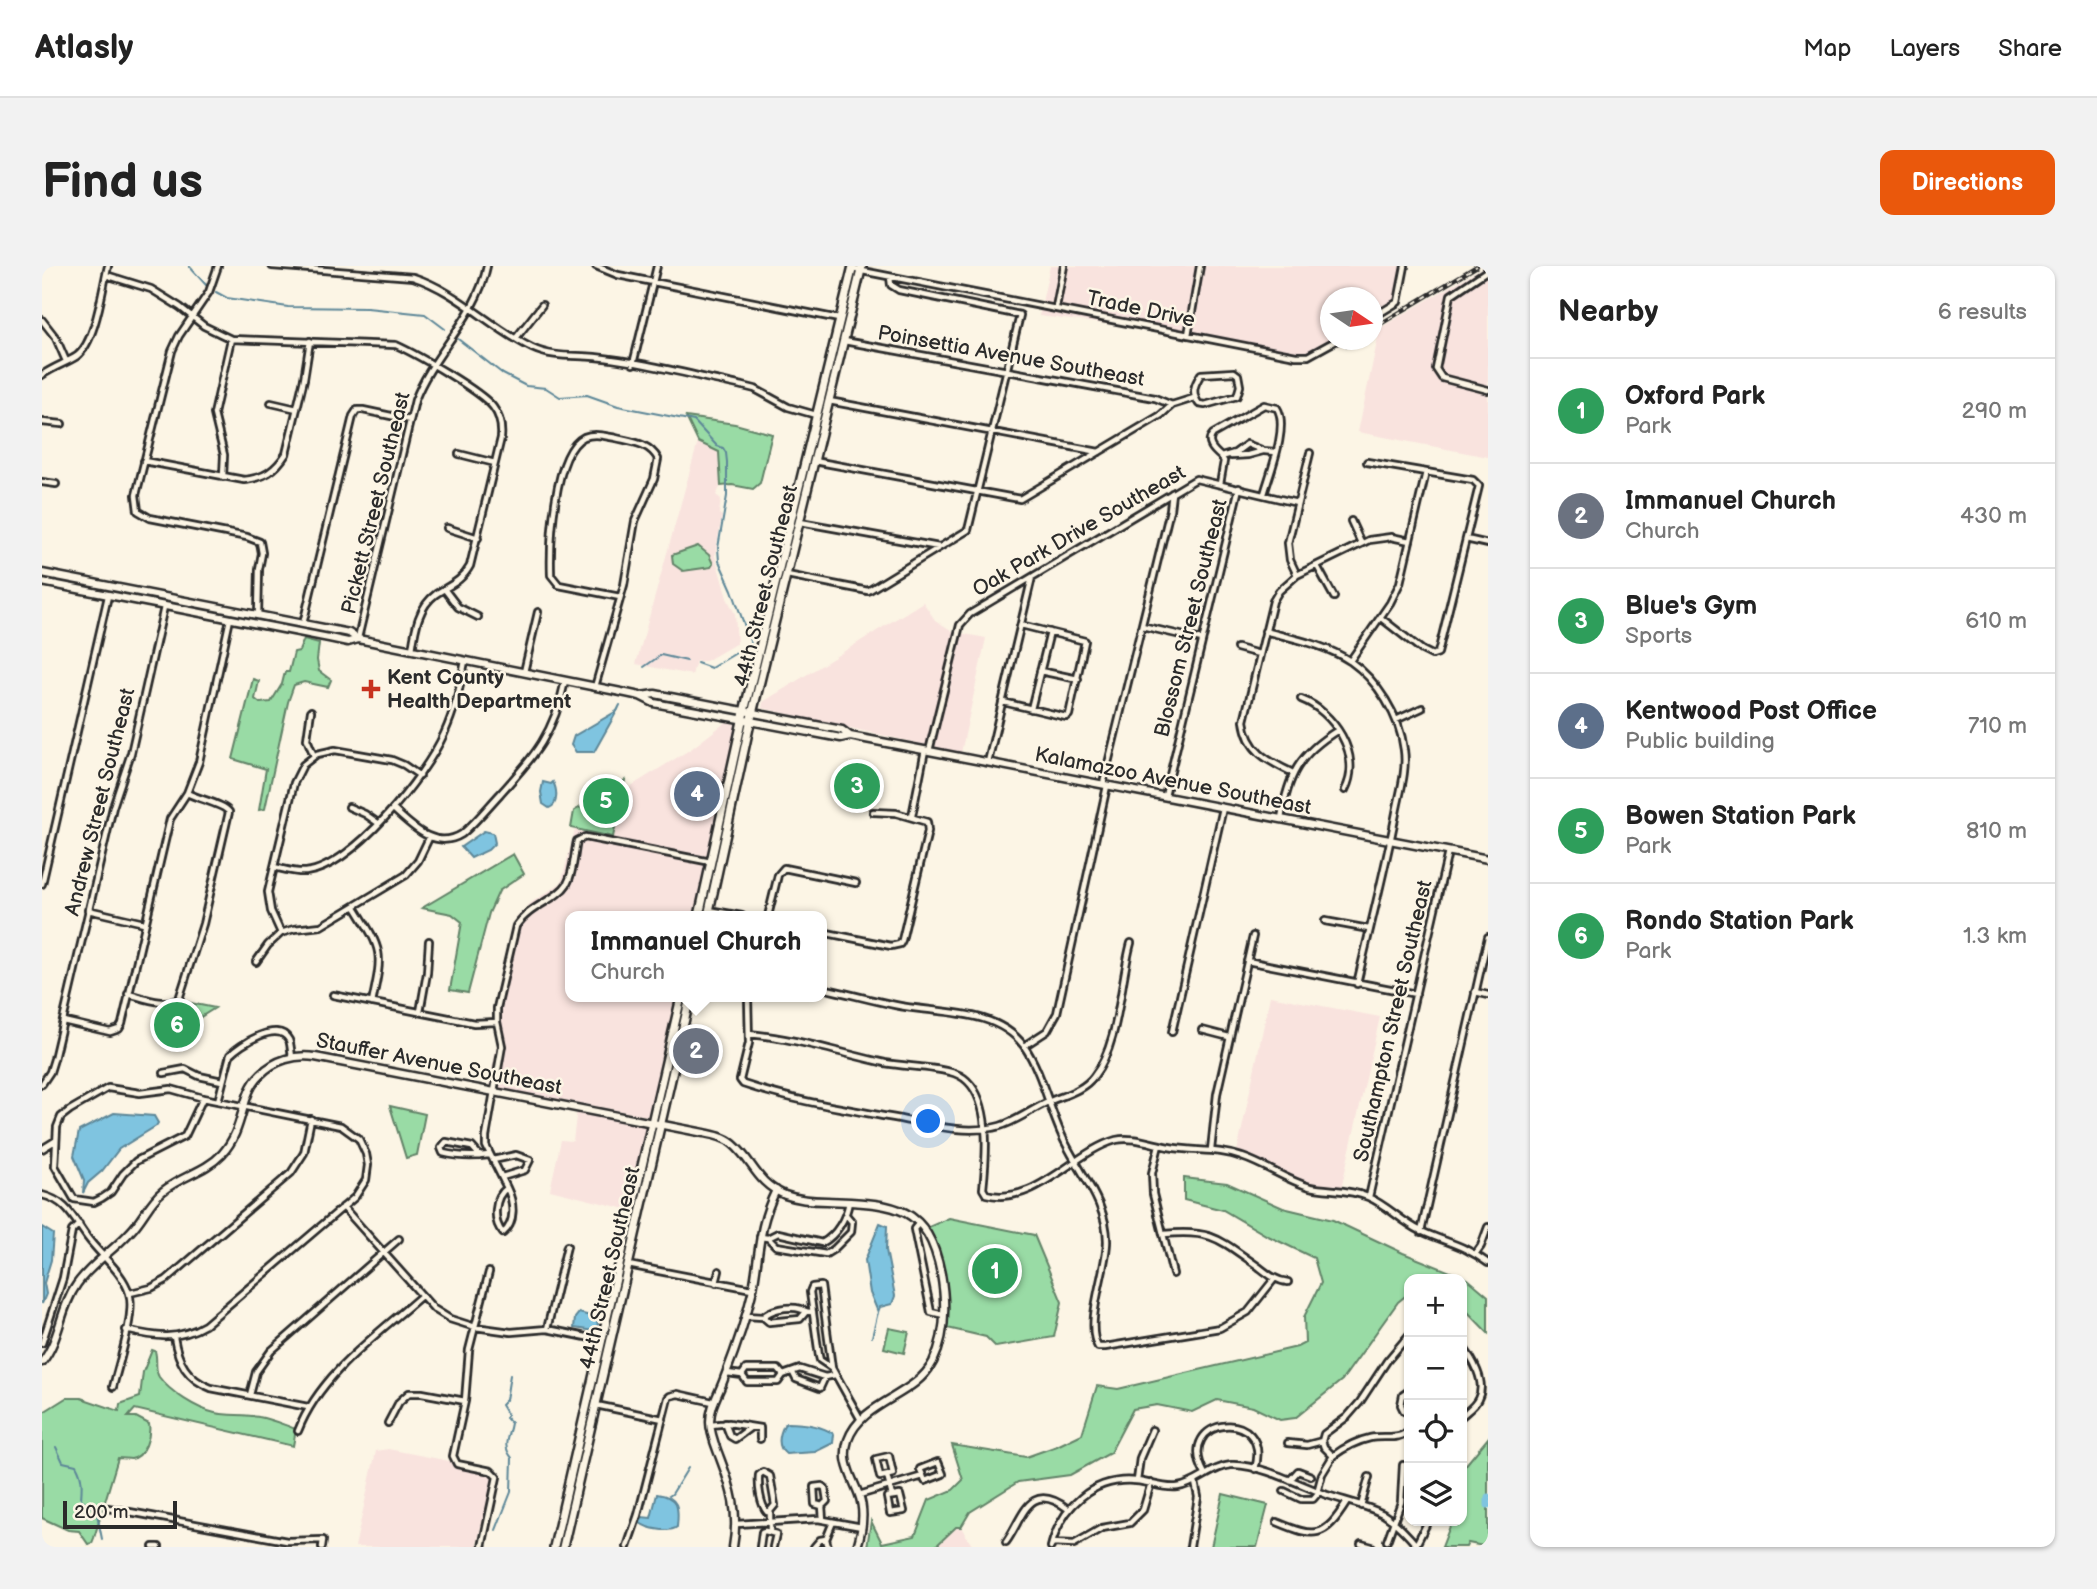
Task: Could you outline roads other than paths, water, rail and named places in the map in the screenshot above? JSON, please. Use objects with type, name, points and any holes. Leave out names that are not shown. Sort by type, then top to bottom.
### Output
[{"type":"main road","name":"44th Street Southeast","points":[[708,911],[765,629],[853,267]]},
{"type":"main road","name":"44th Street Southeast","points":[[700,911],[716,838],[771,640],[862,268]]},
{"type":"main road","points":[[840,320],[845,325],[844,338]]},
{"type":"main road","points":[[823,389],[825,397],[830,401]]},
{"type":"main road","points":[[817,415],[822,421],[822,431]]},
{"type":"main road","points":[[797,496],[802,499],[803,507]]},
{"type":"main road","points":[[781,563],[787,575]]},
{"type":"main road","name":"Kalamazoo Avenue Southeast","points":[[42,573],[349,633],[358,639],[640,696],[662,704],[835,728],[850,736]]},
{"type":"main road","points":[[778,577],[782,581],[783,589]]},
{"type":"main road","points":[[71,588],[77,585],[79,580]]},
{"type":"main road","name":"Kalamazoo Avenue Southeast","points":[[42,582],[348,642],[358,639]]},
{"type":"main road","points":[[164,607],[172,602],[198,607],[206,605]]},
{"type":"main road","points":[[221,617],[250,620],[258,615]]},
{"type":"main road","points":[[765,629],[771,640]]},
{"type":"main road","name":"Kalamazoo Avenue Southeast","points":[[640,696],[655,694],[824,735],[841,738],[850,736],[927,750],[1488,859]]},
{"type":"main road","points":[[662,704],[664,698],[675,698]]},
{"type":"main road","points":[[824,735],[834,733],[835,728]]},
{"type":"main road","points":[[716,838],[722,850]]},
{"type":"main road","points":[[711,862],[715,866],[716,877]]},
{"type":"main road","name":"44th Street Southeast","points":[[563,1547],[638,1225],[680,1002]]},
{"type":"main road","name":"44th Street Southeast","points":[[554,1547],[635,1198],[677,1055],[689,1002]]},
{"type":"main road","points":[[674,1025],[679,1034],[675,1051],[677,1055]]},
{"type":"main road","name":"Stauffer Avenue Southeast","points":[[42,1362],[69,1296],[84,1275],[133,1230],[161,1192],[206,1167],[221,1155],[237,1132],[250,1088],[262,1073],[292,1057],[315,1057],[657,1122],[727,1140],[734,1145],[755,1173],[776,1190]]},
{"type":"main road","points":[[733,1547],[737,1524],[734,1499],[710,1426],[713,1402],[727,1373],[746,1316],[760,1237],[776,1190],[806,1200],[895,1207],[919,1223],[932,1241],[938,1259],[943,1283],[944,1315],[939,1346],[932,1363],[923,1375],[868,1413],[849,1437],[846,1463],[862,1509],[862,1527],[857,1547]]},
{"type":"main road","points":[[635,1198],[642,1206]]},
{"type":"main road","points":[[631,1215],[638,1225]]},
{"type":"main road","points":[[627,1232],[624,1258],[628,1265]]},
{"type":"main road","points":[[602,1340],[606,1344],[608,1354]]},
{"type":"main road","points":[[590,1390],[596,1393],[596,1405]]},
{"type":"main road","points":[[566,1493],[573,1505]]},
{"type":"main road","points":[[564,1505],[568,1508],[570,1517]]},
{"type":"street","points":[[42,375],[74,358],[83,350],[89,339],[108,266]]},
{"type":"street","points":[[218,266],[209,292],[175,343],[136,495],[138,511],[150,518],[247,537],[260,542],[262,553],[258,615]]},
{"type":"street","points":[[275,266],[413,277],[432,284],[532,348],[552,355],[596,357],[755,389],[788,407],[817,415]]},
{"type":"street","name":"Pickett Street Southeast","points":[[358,639],[418,392],[479,293],[487,266]]},
{"type":"street","points":[[596,266],[618,275],[840,320]]},
{"type":"street","points":[[633,364],[657,266]]},
{"type":"street","points":[[1056,307],[1064,266]]},
{"type":"street","points":[[1188,335],[1200,266]]},
{"type":"street","points":[[1383,312],[1398,302],[1405,266]]},
{"type":"street","name":"Trade Drive","points":[[853,267],[890,277],[1056,307],[1296,356],[1308,356],[1320,349]]},
{"type":"street","points":[[1488,271],[1451,295],[1436,369],[1442,378],[1488,390]]},
{"type":"street","points":[[106,275],[151,289],[204,326],[230,339],[396,345],[487,401],[499,419],[501,438],[470,566],[466,574],[435,595],[423,608],[412,650]]},
{"type":"street","points":[[787,575],[868,591],[968,530],[1020,317],[1018,312],[899,290],[891,285],[890,277]]},
{"type":"street","points":[[516,338],[541,305]]},
{"type":"street","points":[[42,320],[56,338],[66,361]]},
{"type":"street","name":"Poinsettia Avenue Southeast","points":[[844,338],[1155,398],[1172,405]]},
{"type":"street","points":[[223,477],[224,455],[214,414],[230,339]]},
{"type":"street","points":[[145,461],[244,480],[259,478],[279,464],[286,454],[310,341]]},
{"type":"street","points":[[1234,372],[1238,375],[1240,386],[1237,396],[1205,405],[1199,404],[1194,398],[1194,388],[1201,374],[1234,372]]},
{"type":"street","points":[[814,461],[1020,499],[1168,411],[1172,405],[1194,398]]},
{"type":"street","points":[[830,401],[1100,452]]},
{"type":"street","points":[[271,403],[297,409]]},
{"type":"street","points":[[1220,484],[1224,461],[1213,450],[1210,437],[1264,405],[1277,408],[1281,414],[1281,431],[1264,494]]},
{"type":"street","points":[[303,624],[351,420],[357,410],[410,420]]},
{"type":"street","points":[[42,422],[62,424]]},
{"type":"street","points":[[595,687],[620,597],[635,521],[654,479],[658,459],[650,448],[638,443],[593,435],[579,440],[572,447],[561,473],[556,500],[551,575],[559,585],[620,597]]},
{"type":"street","points":[[1228,456],[1247,444],[1264,451],[1276,452]]},
{"type":"street","points":[[1221,457],[1264,451]]},
{"type":"street","points":[[1297,575],[1290,560],[1288,543],[1310,453]]},
{"type":"street","points":[[459,454],[495,463]]},
{"type":"street","points":[[1367,462],[1473,480],[1479,484],[1438,653],[1432,655],[1422,650],[1381,618]]},
{"type":"street","points":[[1350,661],[1381,618],[1400,583],[1426,472]]},
{"type":"street","name":"Oak Park Drive Southeast","points":[[927,750],[962,622],[970,614],[1196,479],[1297,503]]},
{"type":"street","points":[[42,482],[56,484]]},
{"type":"street","name":"Blossom Street Southeast","points":[[1165,796],[1239,488]]},
{"type":"street","points":[[1024,1046],[1047,1031],[1057,1013],[1105,785],[1172,492]]},
{"type":"street","points":[[1351,521],[1361,543]]},
{"type":"street","points":[[800,522],[940,548]]},
{"type":"street","points":[[447,528],[478,538]]},
{"type":"street","points":[[1293,773],[1256,752],[1245,733],[1245,713],[1259,654],[1270,609],[1279,591],[1297,575],[1361,543],[1378,537],[1410,541]]},
{"type":"street","points":[[1466,539],[1488,544]]},
{"type":"street","points":[[1317,566],[1334,597]]},
{"type":"street","points":[[988,762],[1032,576]]},
{"type":"street","points":[[445,590],[456,606],[478,617]]},
{"type":"street","points":[[42,884],[108,596]]},
{"type":"street","name":"Andrew Street Southeast","points":[[42,1084],[50,1072],[117,794],[131,753],[164,607]]},
{"type":"street","points":[[523,672],[538,612]]},
{"type":"street","points":[[63,1021],[115,1032],[122,1024],[170,818],[187,793],[198,762],[230,619]]},
{"type":"street","points":[[1003,702],[1068,717],[1077,680],[1085,641],[1021,625]]},
{"type":"street","points":[[1142,626],[1202,640]]},
{"type":"street","points":[[1265,631],[1318,645],[1350,661],[1377,688],[1396,720],[1405,751],[1391,840],[1357,984]]},
{"type":"street","points":[[1031,709],[1050,632]]},
{"type":"street","points":[[1237,648],[1259,654]]},
{"type":"street","points":[[274,867],[303,872],[317,869],[355,846],[393,808],[420,776],[443,736],[454,709],[465,661]]},
{"type":"street","points":[[1040,671],[1077,680]]},
{"type":"street","points":[[393,808],[429,838],[449,840],[462,834],[533,757],[557,715],[565,681]]},
{"type":"street","points":[[1301,699],[1323,712],[1344,741],[1349,762],[1349,778],[1345,790]]},
{"type":"street","points":[[1396,720],[1422,708]]},
{"type":"street","points":[[311,711],[307,738],[314,755]]},
{"type":"street","points":[[1281,819],[1285,795],[1293,773],[1313,747],[1338,730]]},
{"type":"street","points":[[281,933],[268,901],[269,888],[296,775],[303,765],[314,755],[335,750],[384,758],[404,765],[420,776]]},
{"type":"street","points":[[912,816],[927,750]]},
{"type":"street","points":[[128,994],[161,1002],[179,999],[203,924],[229,812],[225,807],[205,802],[187,793]]},
{"type":"street","points":[[349,807],[366,814],[377,823]]},
{"type":"street","points":[[1172,1032],[1223,808]]},
{"type":"street","points":[[827,933],[891,946],[900,944],[928,822],[912,816],[873,812]]},
{"type":"street","points":[[507,1188],[500,1194],[497,1204],[497,1224],[503,1233],[508,1230],[513,1203],[507,1188],[502,1177],[489,1154],[486,1136],[502,1046],[496,1022],[500,993],[516,926],[524,915],[564,887],[569,878],[577,841],[585,837],[711,862]]},
{"type":"street","points":[[256,962],[281,933],[321,926],[408,873],[418,861],[429,838]]},
{"type":"street","name":"Southampton Street Southeast","points":[[1369,1197],[1448,852]]},
{"type":"street","points":[[769,911],[778,875],[784,868],[856,883]]},
{"type":"street","points":[[355,907],[379,948],[380,964],[372,1003]]},
{"type":"street","points":[[88,910],[145,923]]},
{"type":"street","points":[[1325,921],[1369,929]]},
{"type":"street","points":[[1211,1150],[1217,1094],[1253,936]]},
{"type":"street","points":[[1422,1232],[1488,937]]},
{"type":"street","points":[[420,1012],[427,978],[429,941]]},
{"type":"street","points":[[748,1002],[749,1034],[741,1083],[858,1112],[963,1130],[1000,1126],[1086,1085],[1104,1061],[1112,1039],[1131,943]]},
{"type":"street","points":[[1247,961],[1416,994]]},
{"type":"street","points":[[827,989],[893,1005],[983,1018],[1011,1033],[1024,1046],[1075,1161],[1101,1207],[1107,1240],[1095,1321],[1095,1340],[1098,1346],[1105,1348],[1220,1328],[1248,1312],[1275,1278]]},
{"type":"street","points":[[1475,992],[1488,995]]},
{"type":"street","points":[[333,995],[474,1023],[496,1022]]},
{"type":"street","points":[[1202,1030],[1229,1037]]},
{"type":"street","points":[[218,1101],[230,1055],[264,1033],[280,1034],[288,1039],[292,1057]]},
{"type":"street","points":[[749,1034],[813,1045],[886,1063],[954,1073],[972,1085],[980,1104],[986,1157],[984,1192],[991,1195],[1020,1192],[1117,1140],[1133,1140],[1179,1149],[1211,1150],[1243,1157],[1301,1184],[1320,1189],[1349,1191],[1369,1197],[1422,1232],[1456,1243],[1488,1263]]},
{"type":"street","points":[[164,1073],[185,1069],[200,1076],[222,1080]]},
{"type":"street","points":[[127,1330],[152,1336],[174,1337],[195,1331],[213,1319],[359,1193],[366,1180],[366,1154],[360,1142],[351,1132],[339,1126],[171,1089],[140,1093],[108,1088],[61,1117],[55,1135],[55,1166],[74,1199],[84,1202],[102,1198],[111,1192],[136,1161],[185,1136],[203,1098]]},
{"type":"street","points":[[130,1293],[152,1288],[166,1280],[291,1173],[304,1153],[311,1119]]},
{"type":"street","points":[[42,1149],[55,1141]]},
{"type":"street","points":[[480,1156],[475,1148],[462,1145],[446,1142],[441,1147],[443,1153],[475,1158],[489,1154]]},
{"type":"street","points":[[1159,1145],[1152,1184],[1173,1274]]},
{"type":"street","points":[[493,1160],[516,1155],[530,1160],[525,1170],[502,1177]]},
{"type":"street","points":[[42,1195],[57,1200],[69,1209],[130,1293],[131,1309],[113,1387]]},
{"type":"street","points":[[69,1209],[74,1199]]},
{"type":"street","points":[[760,1237],[768,1238],[778,1233],[822,1243],[830,1239],[847,1216],[849,1202]]},
{"type":"street","points":[[343,1207],[421,1296],[441,1314],[474,1327],[511,1332],[547,1329],[602,1340]]},
{"type":"street","points":[[768,1238],[776,1246],[819,1254],[830,1253],[851,1232],[852,1222],[847,1216]]},
{"type":"street","points":[[919,1223],[914,1229],[931,1312],[944,1315]]},
{"type":"street","points":[[42,1343],[62,1278],[72,1231],[79,1224]]},
{"type":"street","points":[[1476,1254],[1488,1227]]},
{"type":"street","points":[[1164,1234],[1190,1231],[1210,1236],[1275,1278],[1288,1282]]},
{"type":"street","points":[[250,1395],[257,1372],[271,1351],[399,1239]]},
{"type":"street","points":[[547,1329],[567,1246]]},
{"type":"street","points":[[628,1265],[752,1290]]},
{"type":"street","points":[[716,1283],[719,1271]]},
{"type":"street","points":[[482,1547],[498,1481],[495,1473],[461,1466],[454,1461],[453,1456],[465,1401],[466,1363],[489,1272]]},
{"type":"street","points":[[832,1368],[818,1356],[811,1290],[816,1285],[821,1286],[832,1368],[861,1420]]},
{"type":"street","points":[[299,1431],[308,1407],[351,1357],[421,1296]]},
{"type":"street","points":[[764,1317],[771,1311],[797,1308],[813,1312]]},
{"type":"street","points":[[746,1316],[764,1317],[769,1322],[800,1319],[806,1312]]},
{"type":"street","points":[[174,1337],[185,1371],[199,1382],[211,1388],[308,1407]]},
{"type":"street","points":[[1333,1456],[1324,1447],[1324,1434],[1360,1402],[1387,1361],[1408,1337]]},
{"type":"street","points":[[1467,1354],[1474,1364],[1480,1389],[1476,1402],[1467,1411]]},
{"type":"street","points":[[742,1376],[746,1369],[778,1369],[783,1375]]},
{"type":"street","points":[[727,1373],[742,1376],[747,1382],[778,1382],[783,1375],[802,1369],[825,1377],[835,1375]]},
{"type":"street","points":[[793,1373],[796,1379],[820,1388],[825,1377]]},
{"type":"street","points":[[388,1423],[399,1402],[409,1393],[465,1401]]},
{"type":"street","points":[[627,1547],[638,1515],[668,1398],[674,1394],[713,1402]]},
{"type":"street","points":[[596,1405],[663,1419]]},
{"type":"street","points":[[710,1426],[725,1423],[761,1428],[760,1439]]},
{"type":"street","points":[[725,1423],[730,1436],[736,1439],[751,1426]]},
{"type":"street","points":[[1205,1474],[1200,1466],[1198,1450],[1202,1439],[1211,1430],[1222,1425],[1243,1429],[1252,1436],[1258,1454],[1255,1469]]},
{"type":"street","points":[[1137,1481],[1140,1458],[1152,1430]]},
{"type":"street","points":[[1284,1491],[1313,1499],[1319,1491],[1322,1474],[1333,1456],[1356,1442],[1369,1438],[1399,1437],[1404,1434]]},
{"type":"street","points":[[1288,1443],[1307,1445],[1322,1441]]},
{"type":"street","points":[[889,1456],[893,1474],[887,1476],[880,1477],[876,1459],[889,1456]]},
{"type":"street","points":[[938,1462],[943,1474],[925,1481],[923,1476],[920,1469],[938,1462]]},
{"type":"street","points":[[1151,1483],[1143,1510],[1130,1523],[1102,1528],[1074,1544],[1052,1545],[1057,1528],[1068,1509],[1090,1490],[1106,1484],[1137,1481],[1151,1483],[1176,1488],[1195,1482],[1220,1467],[1233,1465],[1290,1480],[1380,1513],[1394,1522],[1416,1546],[1426,1526]]},
{"type":"street","points":[[1387,1541],[1402,1499],[1403,1465]]},
{"type":"street","points":[[1290,1480],[1298,1471],[1311,1476]]},
{"type":"street","points":[[770,1511],[767,1512],[763,1508],[758,1480],[763,1472],[770,1476],[775,1505],[770,1511],[770,1532]]},
{"type":"street","points":[[887,1476],[892,1496]]},
{"type":"street","points":[[859,1494],[923,1476]]},
{"type":"street","points":[[1361,1506],[1369,1477]]},
{"type":"street","points":[[1190,1547],[1198,1497],[1195,1482]]},
{"type":"street","points":[[822,1506],[815,1504],[814,1488],[822,1486],[825,1488],[827,1501],[822,1506],[823,1520]]},
{"type":"street","points":[[900,1495],[904,1511],[890,1513],[887,1497],[892,1496],[900,1495]]},
{"type":"street","points":[[1006,1542],[1022,1511],[1032,1503],[1050,1500],[1068,1509]]},
{"type":"street","points":[[1277,1522],[1301,1532],[1317,1534],[1329,1527],[1347,1502]]},
{"type":"street","points":[[108,1508],[274,1539],[323,1540],[322,1547]]},
{"type":"street","points":[[737,1524],[823,1520],[862,1527]]},
{"type":"street","points":[[828,1547],[826,1539],[833,1522]]},
{"type":"street","points":[[760,1547],[763,1531],[776,1534],[773,1547]]},
{"type":"street","points":[[814,1547],[820,1540],[826,1539]]},
{"type":"street","points":[[1361,1544],[1372,1547]]},
{"type":"street","points":[[153,1547],[159,1547]]},
{"type":"water","points":[[617,711],[594,752],[576,752],[571,745],[574,736]]},
{"type":"water","points":[[543,782],[553,782],[555,789],[556,800],[549,808],[543,804]]},
{"type":"water","points":[[484,831],[493,833],[495,843],[488,850],[471,858],[461,847]]},
{"type":"water","points":[[114,1113],[154,1116],[158,1123],[119,1149],[102,1171],[88,1183],[83,1193],[84,1180],[74,1156],[79,1131]]},
{"type":"water","points":[[880,1223],[887,1226],[886,1250],[895,1296],[892,1304],[880,1307],[878,1312],[870,1293],[865,1260]]},
{"type":"water","points":[[42,1227],[53,1234],[51,1260],[44,1283],[46,1294],[42,1304]]},
{"type":"water","points":[[579,1313],[597,1320],[598,1326],[594,1331],[574,1328],[575,1318]]},
{"type":"water","points":[[787,1423],[823,1428],[834,1434],[833,1443],[815,1452],[786,1454],[779,1440]]},
{"type":"water","points":[[657,1494],[670,1498],[676,1504],[677,1527],[658,1530],[640,1523],[642,1517],[651,1518]]},
{"type":"waterway","points":[[189,266],[206,285]]},
{"type":"waterway","points":[[216,292],[227,298],[288,307],[367,308],[425,314],[445,329]]},
{"type":"waterway","points":[[458,339],[503,374],[526,386],[546,388],[560,397],[587,395],[618,406],[694,421],[717,446],[723,448],[727,462],[727,496],[718,548],[719,561],[751,644],[711,668],[697,663]]},
{"type":"waterway","points":[[644,667],[661,655],[687,661]]},
{"type":"waterway","points":[[617,711],[620,705]]},
{"type":"waterway","points":[[872,1337],[878,1312]]},
{"type":"waterway","points":[[496,1530],[511,1492],[512,1458],[506,1445],[511,1423],[501,1405],[506,1400],[510,1375]]},
{"type":"waterway","points":[[56,1447],[63,1462],[76,1465],[82,1482],[81,1499],[96,1509],[102,1539]]},
{"type":"waterway","points":[[669,1496],[688,1468]]},
{"type":"waterway","points":[[1488,1497],[1488,1505]]},
{"type":"railway","points":[[1383,322],[1477,266]]},
{"type":"place","name":"Kent County Health Department","points":[[371,689]]},
{"type":"place","name":"Blue's Gym","points":[[857,786]]},
{"type":"place","name":"Kentwood Post Office","points":[[697,794]]},
{"type":"place","name":"Bowen Station Park","points":[[606,801]]},
{"type":"place","name":"Rondo Station Park","points":[[177,1025]]},
{"type":"place","name":"Immanuel Church","points":[[696,1051]]},
{"type":"place","name":"Oxford Park","points":[[995,1271]]}]
